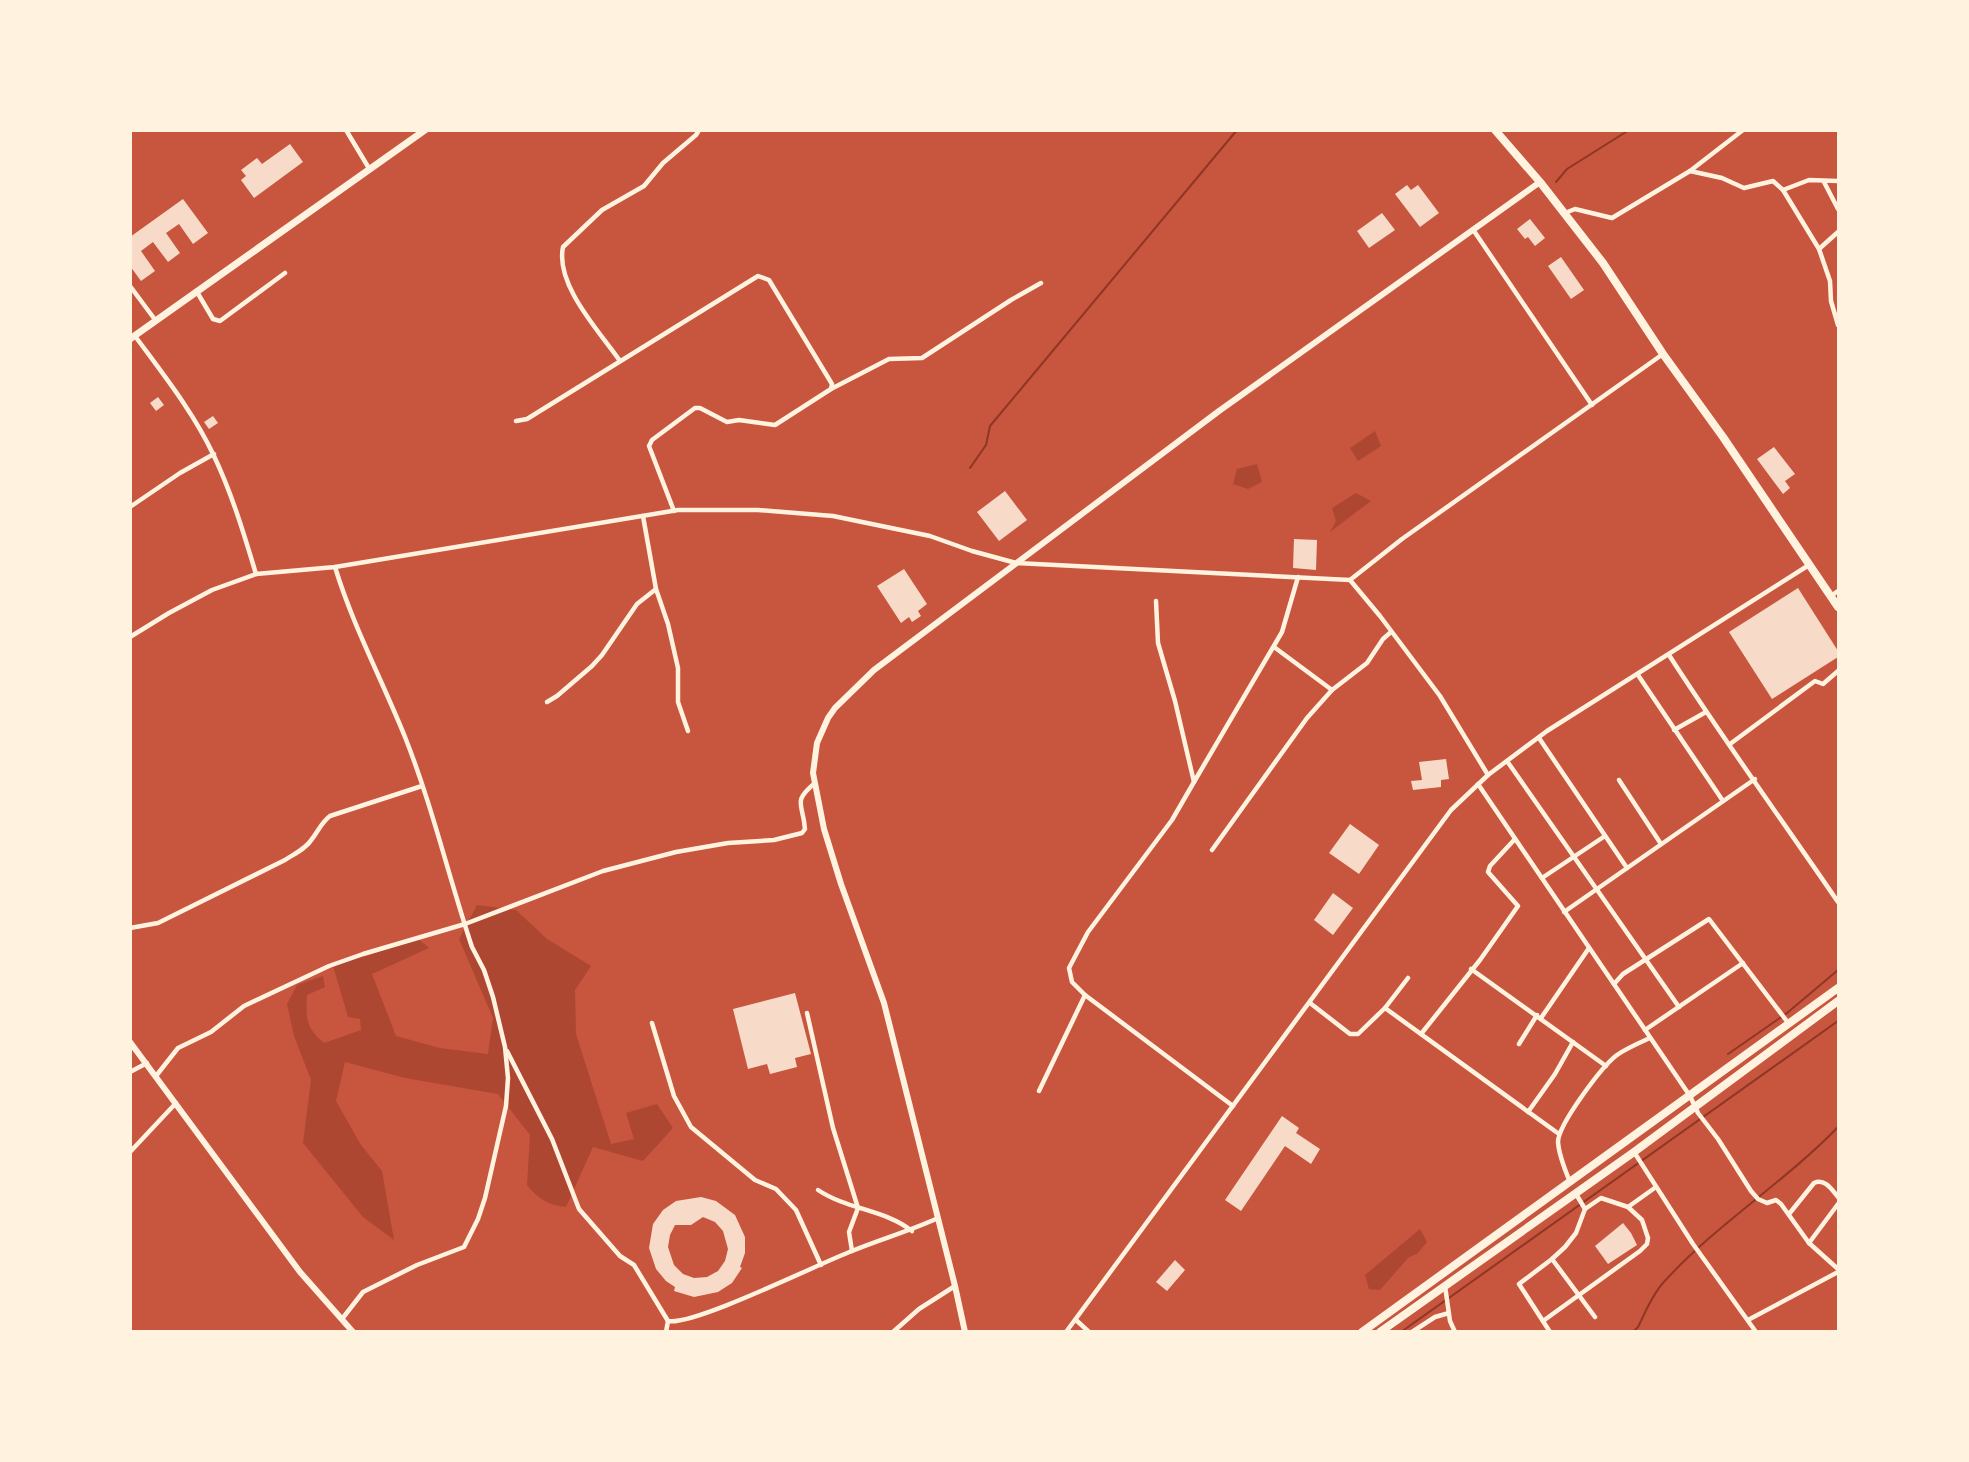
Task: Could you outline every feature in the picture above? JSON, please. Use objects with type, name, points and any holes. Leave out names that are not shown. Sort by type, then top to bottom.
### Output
[{"type":"highway","points":[[1495,130],[1540,182],[1603,263],[1809,565],[1835,593],[1839,607]]},
{"type":"highway","points":[[1362,1332],[1839,988]]},
{"type":"highway","points":[[1380,1332],[1634,1152],[1839,1002]]},
{"type":"main road","points":[[133,338],[425,130]]},
{"type":"street","points":[[346,130],[370,170]]},
{"type":"street","points":[[620,361],[571,291],[563,265],[563,247],[602,210],[644,186],[663,163],[699,130]]},
{"type":"street","points":[[1565,213],[1575,209],[1612,218],[1690,171],[1743,130]]},
{"type":"street","points":[[1690,171],[1722,178],[1744,188],[1773,181],[1783,190],[1819,249],[1830,281],[1831,301],[1839,325]]},
{"type":"street","points":[[1783,190],[1809,180],[1839,181]]},
{"type":"street","points":[[965,1332],[884,1003],[841,884],[824,829],[815,783],[815,752],[823,727],[835,708],[874,670],[1016,562],[1219,411],[1540,182]]},
{"type":"street","points":[[1824,182],[1839,209]]},
{"type":"street","points":[[1474,231],[1592,405]]},
{"type":"street","points":[[1819,249],[1839,232]]},
{"type":"street","points":[[197,292],[213,319],[220,321],[285,273]]},
{"type":"street","points":[[516,421],[527,418],[753,278],[762,277],[769,280],[775,289],[832,384],[831,389]]},
{"type":"street","points":[[674,511],[649,446],[650,442],[697,407],[725,421],[739,420],[773,426],[831,389],[889,359],[922,358],[1041,283]]},
{"type":"street","points":[[130,286],[156,321]]},
{"type":"street","points":[[133,338],[178,394],[214,454],[235,506],[256,574]]},
{"type":"street","points":[[130,637],[212,590],[256,574],[335,567],[674,511],[758,510],[833,516],[930,536],[972,551],[1016,562],[1350,580],[1402,539],[1663,354]]},
{"type":"street","points":[[130,507],[214,454]]},
{"type":"street","points":[[644,516],[656,589],[668,624],[678,668],[678,702],[688,731]]},
{"type":"street","points":[[1066,1332],[1451,810],[1488,775],[1539,738],[1809,565]]},
{"type":"street","points":[[335,567],[344,596],[405,737],[422,786],[472,947],[484,970],[505,1047],[508,1078],[506,1106],[485,1198],[478,1219],[464,1247],[417,1265],[363,1292],[342,1319]]},
{"type":"street","points":[[1233,1106],[1085,994],[1072,982],[1069,968],[1088,932],[1172,820],[1274,647],[1284,626],[1298,578]]},
{"type":"street","points":[[1350,580],[1440,696],[1488,775]]},
{"type":"street","points":[[547,702],[592,666],[637,604],[656,589]]},
{"type":"street","points":[[1156,601],[1158,643],[1175,701],[1194,782]]},
{"type":"street","points":[[1212,850],[1307,718],[1332,690],[1367,663],[1383,639],[1391,632]]},
{"type":"street","points":[[1274,647],[1332,690]]},
{"type":"street","points":[[1670,655],[1706,712],[1839,902]]},
{"type":"street","points":[[1730,744],[1815,681],[1823,684],[1839,671]]},
{"type":"street","points":[[1638,675],[1723,801]]},
{"type":"street","points":[[1674,730],[1706,712]]},
{"type":"street","points":[[1539,738],[1627,868]]},
{"type":"street","points":[[1508,761],[1679,1007]]},
{"type":"street","points":[[1564,912],[1755,779]]},
{"type":"street","points":[[1619,780],[1661,844]]},
{"type":"street","points":[[156,1076],[178,1048],[211,1032],[244,1006],[329,966],[465,924],[603,871],[676,852],[728,843],[774,840],[802,833],[805,829],[801,794],[815,783]]},
{"type":"street","points":[[1478,784],[1752,1191],[1758,1199],[1767,1203],[1776,1200],[1809,1243],[1839,1271],[1748,1320]]},
{"type":"street","points":[[130,928],[158,923],[285,860],[312,841],[321,823],[330,816],[422,786]]},
{"type":"street","points":[[1542,878],[1605,836]]},
{"type":"street","points":[[1421,1034],[1518,906],[1488,872],[1490,866],[1515,839]]},
{"type":"street","points":[[1614,984],[1623,974],[1709,919],[1790,1024]]},
{"type":"street","points":[[1519,1044],[1589,948]]},
{"type":"street","points":[[1645,1030],[1743,963]]},
{"type":"street","points":[[1472,969],[1606,1066]]},
{"type":"street","points":[[1310,1003],[1350,1034],[1358,1034],[1385,1008],[1408,978]]},
{"type":"street","points":[[1039,1090],[1085,994]]},
{"type":"street","points":[[1385,1008],[1560,1134]]},
{"type":"street","points":[[807,1013],[833,1128],[858,1208],[849,1232],[852,1251]]},
{"type":"street","points":[[652,1023],[674,1096],[691,1128],[755,1180],[776,1189],[796,1210],[821,1265]]},
{"type":"street","points":[[1570,1182],[1558,1141],[1569,1116],[1616,1055],[1650,1038]]},
{"type":"street","points":[[130,1042],[300,1272],[353,1332]]},
{"type":"street","points":[[1528,1112],[1556,1074],[1573,1042]]},
{"type":"street","points":[[505,1047],[552,1139],[579,1209],[620,1256],[634,1264],[668,1321],[666,1332]]},
{"type":"street","points":[[130,1072],[147,1063]]},
{"type":"street","points":[[130,1152],[176,1103]]},
{"type":"street","points":[[1634,1152],[1693,1244],[1756,1332]]},
{"type":"street","points":[[1789,1214],[1818,1181],[1823,1182],[1839,1197]]},
{"type":"street","points":[[1628,1207],[1656,1187]]},
{"type":"street","points":[[818,1190],[831,1198],[858,1208],[884,1214],[899,1221],[912,1231]]},
{"type":"street","points":[[1575,1192],[1585,1209]]},
{"type":"street","points":[[1543,1321],[1647,1244],[1648,1238],[1642,1220],[1628,1207],[1601,1198],[1585,1209],[1576,1233],[1552,1259],[1519,1284],[1550,1332]]},
{"type":"street","points":[[1809,1243],[1839,1204]]},
{"type":"street","points":[[668,1321],[674,1322],[705,1313],[852,1251],[912,1231],[938,1218]]},
{"type":"street","points":[[1552,1259],[1595,1317]]},
{"type":"street","points":[[893,1332],[919,1309],[955,1286]]},
{"type":"street","points":[[1444,1286],[1455,1332]]},
{"type":"street","points":[[1412,1332],[1435,1317],[1449,1313]]},
{"type":"street","points":[[1076,1320],[1089,1332]]},
{"type":"shaded area","points":[[1375,431],[1381,446],[1358,461],[1350,448]]},
{"type":"shaded area","points":[[1257,464],[1262,482],[1248,489],[1233,484],[1237,469]]},
{"type":"shaded area","points":[[1356,493],[1371,501],[1330,532],[1336,521],[1332,508]]},
{"type":"shaded area","points":[[477,905],[516,910],[547,939],[591,966],[575,990],[576,1034],[611,1144],[634,1139],[626,1113],[657,1104],[673,1128],[643,1161],[593,1147],[566,1207],[560,1206],[544,1200],[527,1185],[530,1135],[498,1094],[405,1078],[345,1062],[336,1101],[361,1145],[382,1171],[394,1240],[363,1217],[303,1143],[311,1080],[294,1036],[287,1004],[297,985],[323,976],[325,987],[307,995],[307,1016],[313,1032],[324,1043],[361,1030],[360,1019],[348,1017],[333,966],[373,954],[416,937],[429,948],[372,974],[396,1036],[440,1048],[488,1054],[493,1018],[459,939]]},
{"type":"shaded area","points":[[1420,1229],[1427,1242],[1417,1254],[1409,1257],[1380,1290],[1369,1289],[1365,1275]]},
{"type":"building","points":[[290,144],[303,162],[254,198],[241,180],[246,176],[241,170],[257,158],[262,164]]},
{"type":"building","points":[[1407,185],[1411,190],[1418,185],[1439,213],[1420,227],[1395,194]]},
{"type":"building","points":[[183,199],[208,233],[193,244],[179,224],[166,233],[180,253],[168,262],[153,242],[141,251],[155,271],[141,281],[130,266],[130,237]]},
{"type":"building","points":[[1382,213],[1395,230],[1369,248],[1357,231]]},
{"type":"building","points":[[1530,219],[1545,238],[1535,246],[1517,229]]},
{"type":"building","points":[[1561,257],[1584,290],[1571,299],[1548,266]]},
{"type":"building","points":[[158,397],[164,405],[156,411],[150,403]]},
{"type":"building","points":[[213,416],[218,423],[209,429],[204,422]]},
{"type":"building","points":[[1774,447],[1795,474],[1785,481],[1790,488],[1783,494],[1757,459]]},
{"type":"building","points":[[1005,491],[1027,520],[999,541],[977,512]]},
{"type":"building","points":[[1294,539],[1317,540],[1316,570],[1293,568]]},
{"type":"building","points":[[904,569],[927,604],[918,611],[921,616],[912,622],[909,617],[901,623],[877,586]]},
{"type":"building","points":[[1798,588],[1838,651],[1838,657],[1772,699],[1729,632]]},
{"type":"building","points":[[1446,759],[1449,779],[1441,780],[1441,787],[1413,790],[1411,781],[1422,780],[1419,762]]},
{"type":"building","points":[[1350,824],[1379,845],[1359,874],[1329,853]]},
{"type":"building","points":[[1333,893],[1353,908],[1333,935],[1314,920]]},
{"type":"building","points":[[795,993],[811,1054],[795,1058],[797,1067],[770,1074],[767,1064],[748,1069],[733,1009]]},
{"type":"building","points":[[1282,1116],[1299,1128],[1296,1133],[1320,1149],[1311,1164],[1285,1146],[1241,1211],[1225,1200]]},
{"type":"building","points":[[701,1197],[716,1201],[735,1215],[745,1237],[745,1253],[740,1267],[742,1268],[732,1283],[718,1292],[694,1297],[674,1291],[675,1287],[666,1281],[656,1269],[649,1248],[653,1224],[663,1210],[676,1201]],"holes":[[[703,1217],[715,1222],[723,1231],[728,1249],[725,1261],[718,1271],[707,1277],[694,1278],[683,1274],[674,1265],[668,1247],[675,1225],[691,1225]]]},
{"type":"building","points":[[1623,1223],[1637,1245],[1608,1264],[1595,1246]]},
{"type":"building","points":[[1175,1260],[1185,1270],[1167,1291],[1156,1282]]},
{"type":"waterway","points":[[970,468],[986,445],[990,426],[1237,130]]},
{"type":"waterway","points":[[1556,182],[1567,169],[1629,130]]},
{"type":"waterway","points":[[1728,1054],[1787,1013],[1838,970]]},
{"type":"waterway","points":[[1401,1332],[1838,1021]]},
{"type":"waterway","points":[[1633,1332],[1659,1288],[1683,1262],[1795,1167],[1838,1127]]}]
